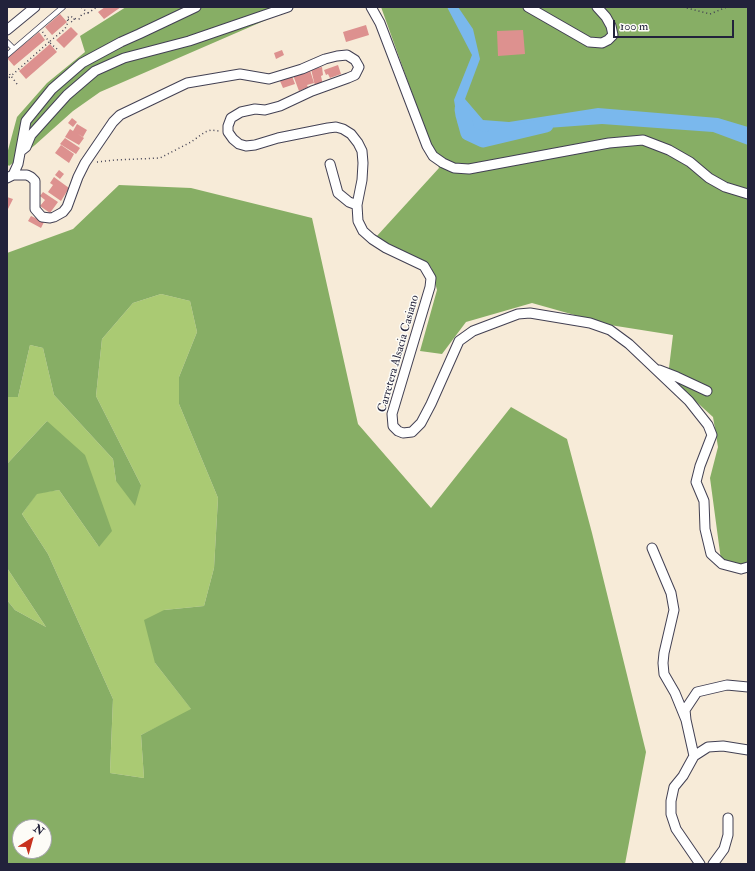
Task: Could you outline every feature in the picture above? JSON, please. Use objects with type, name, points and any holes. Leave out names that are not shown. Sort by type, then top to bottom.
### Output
[{"type":"street","points":[[7,30],[35,7]]},
{"type":"street","points":[[10,176],[18,164],[26,120],[52,88],[82,63],[121,42],[196,7]]},
{"type":"street","points":[[20,151],[26,147],[31,134],[67,95],[95,71],[124,58],[189,41],[288,7]]},
{"type":"street","points":[[371,7],[380,23],[427,146],[433,156],[443,163],[454,168],[469,169],[609,142],[643,140],[669,150],[690,162],[709,178],[725,187],[748,194]]},
{"type":"street","points":[[528,7],[589,42],[602,43],[613,35],[611,26],[606,17],[597,7]]},
{"type":"street","points":[[10,176],[27,175],[35,181],[35,209],[42,217],[50,218],[62,212],[67,207],[78,177],[85,164],[113,122],[120,115],[187,83],[240,74],[269,79],[326,59],[347,55],[355,60],[359,67],[355,75],[312,91],[280,106],[265,110],[255,109],[241,112],[231,118],[228,126],[228,132]]},
{"type":"street","name":"Carretera Alsacia Casiano","points":[[228,132],[239,144],[246,146],[255,145],[278,138],[328,128],[336,128],[343,129],[351,134],[358,143],[362,151],[364,163],[357,205],[358,221],[363,231],[386,248],[424,266],[430,278],[430,287],[392,414],[393,426],[398,431],[403,433],[412,432],[421,423],[459,341],[473,331],[518,314],[530,313],[556,316],[590,323],[610,330],[629,344],[689,401],[708,424],[712,435],[700,466],[696,482],[704,501],[705,529],[711,554],[722,564],[741,569],[748,567]]},
{"type":"street","points":[[330,164],[338,193],[349,202],[357,205]]},
{"type":"street","points":[[655,369],[677,377],[707,391]]},
{"type":"street","points":[[652,548],[671,593],[674,610],[664,654],[664,674],[675,693],[686,720],[694,756]]},
{"type":"street","points":[[686,720],[686,710],[697,692],[727,685],[748,687]]},
{"type":"street","points":[[700,864],[676,829],[671,814],[671,800],[674,787],[683,776],[694,756],[708,747],[723,746],[748,750]]},
{"type":"street","points":[[713,864],[724,849],[728,835],[728,818]]},
{"type":"lane","points":[[7,55],[13,48],[63,7]]},
{"type":"lane","points":[[7,42],[13,48]]},
{"type":"path","points":[[81,7],[88,13]]},
{"type":"path","points":[[67,18],[70,16],[80,19],[82,14],[88,13],[97,7]]},
{"type":"path","points":[[683,7],[710,14],[727,7]]},
{"type":"path","points":[[67,18],[70,22],[72,22],[75,18]]},
{"type":"path","points":[[7,79],[65,29],[68,22],[67,18]]},
{"type":"path","points":[[41,29],[49,42],[57,48]]},
{"type":"path","points":[[7,71],[17,84]]},
{"type":"path","points":[[85,164],[115,160],[160,158],[191,142],[205,132],[211,130],[228,132]]},
{"type":"green space","points":[[126,7],[296,7],[100,92],[73,111],[9,166],[7,164],[7,154],[17,117],[47,83],[85,52],[80,36]]},
{"type":"green space","points":[[381,7],[748,7],[748,570],[721,560],[710,478],[718,447],[713,417],[668,376],[673,335],[610,325],[532,303],[466,322],[442,354],[420,351],[437,290],[431,267],[376,237],[439,168]]},
{"type":"green space","points":[[119,185],[191,188],[312,218],[358,424],[431,508],[511,407],[567,439],[592,533],[646,752],[625,864],[7,864],[7,600],[15,610],[46,627],[7,568],[7,464],[47,421],[85,455],[112,531],[99,547],[59,490],[37,494],[22,514],[48,554],[113,699],[110,773],[144,778],[141,735],[191,709],[155,663],[144,620],[164,610],[204,606],[214,568],[218,498],[179,404],[179,377],[197,332],[190,301],[161,294],[133,303],[102,339],[96,396],[141,485],[135,506],[116,481],[113,459],[54,395],[43,348],[30,345],[18,397],[7,397],[7,253],[73,229]]},
{"type":"green space","points":[[161,294],[190,301],[197,332],[179,377],[179,404],[218,498],[214,568],[204,606],[164,610],[155,663],[192,710],[141,735],[144,778],[110,773],[113,699],[48,554],[22,514],[37,493],[59,490],[99,547],[47,421],[7,464],[7,397],[18,397],[30,345],[43,348],[54,395],[113,459],[116,481],[141,485],[96,396],[102,339],[133,303]]},
{"type":"green space","points":[[7,568],[46,627],[15,610],[7,600]]},
{"type":"water","points":[[447,7],[458,7],[473,29],[480,59],[465,99],[483,120],[509,122],[598,108],[718,118],[748,127],[748,145],[713,132],[602,124],[479,133],[458,124],[454,100],[472,55]]},
{"type":"building","points":[[105,7],[121,7],[104,19],[98,12]]},
{"type":"building","points":[[60,14],[67,22],[52,35],[45,27]]},
{"type":"building","points":[[366,25],[369,35],[346,42],[343,32]]},
{"type":"building","points":[[71,27],[78,34],[64,48],[56,40]]},
{"type":"building","points":[[523,30],[525,54],[498,56],[497,31]]},
{"type":"building","points":[[39,32],[45,40],[14,66],[7,58]]},
{"type":"building","points":[[50,44],[57,52],[26,79],[19,71]]},
{"type":"building","points":[[282,50],[284,55],[276,59],[274,53]]},
{"type":"building","points":[[338,65],[341,74],[330,78],[328,74],[326,75],[324,70]]},
{"type":"building","points":[[322,67],[323,75],[321,76],[323,85],[315,86],[311,69]]},
{"type":"building","points":[[310,70],[314,83],[307,85],[308,87],[299,91],[293,75]]},
{"type":"building","points":[[292,76],[295,84],[283,88],[280,81]]},
{"type":"building","points":[[72,118],[77,122],[73,127],[68,123]]},
{"type":"building","points":[[77,124],[87,130],[83,137],[78,134],[84,138],[79,145],[65,137],[70,129],[73,131]]},
{"type":"building","points":[[65,138],[80,148],[76,154],[60,144]]},
{"type":"building","points":[[61,145],[74,154],[69,163],[55,153]]},
{"type":"building","points":[[59,170],[64,174],[60,179],[55,175]]},
{"type":"building","points":[[54,177],[69,188],[61,201],[48,192],[53,185],[50,183]]},
{"type":"building","points":[[43,192],[58,202],[50,213],[40,206],[45,200],[40,196]]},
{"type":"building","points":[[7,197],[13,199],[7,211]]},
{"type":"building","points":[[31,216],[44,222],[41,228],[28,221]]},
{"type":"waterway","points":[[462,109],[468,133],[483,140],[546,125]]}]
